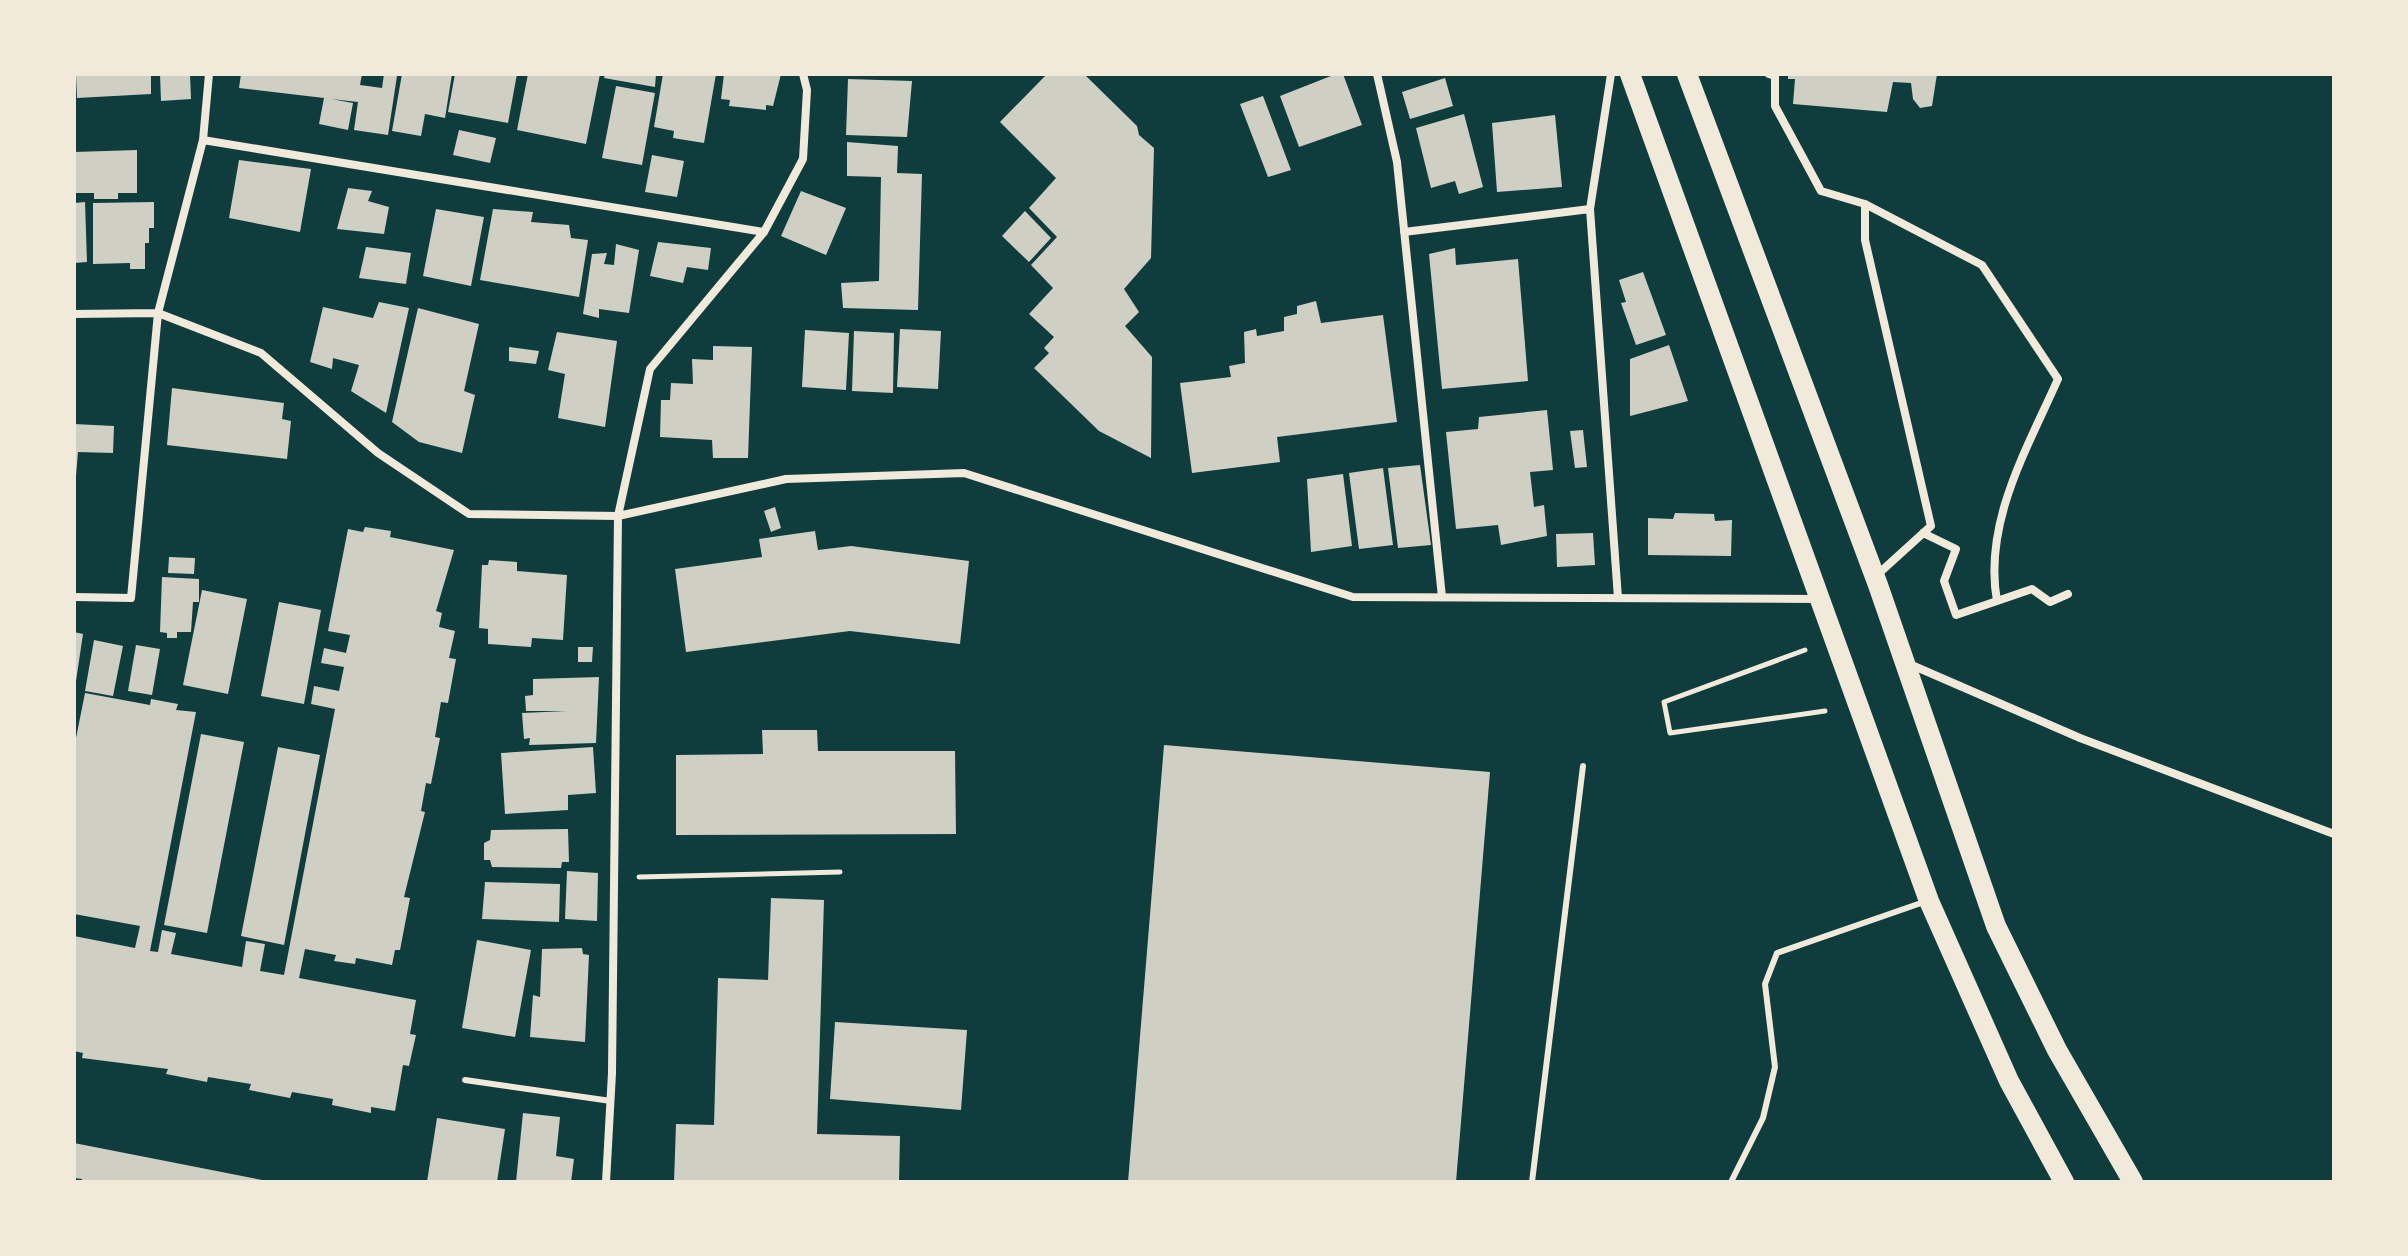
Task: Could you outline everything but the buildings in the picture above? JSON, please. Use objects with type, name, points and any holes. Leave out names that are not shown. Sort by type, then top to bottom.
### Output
[{"type":"main road","points":[[1630,74],[1929,901],[2009,1081],[2064,1182]]},
{"type":"main road","points":[[1687,74],[1875,577],[1996,926],[2057,1050],[2133,1182]]},
{"type":"street","points":[[74,597],[131,598],[158,313],[203,140],[209,74]]},
{"type":"street","points":[[606,1182],[611,1101],[618,516],[650,369],[764,232],[803,159],[807,90],[803,74]]},
{"type":"street","points":[[1377,74],[1397,162],[1442,597]]},
{"type":"street","points":[[1611,74],[1590,209],[1618,598]]},
{"type":"street","points":[[1769,74],[1775,76],[1775,106],[1821,191],[1865,204],[1982,265],[2058,379],[2004,503],[1994,581],[1997,601]]},
{"type":"street","points":[[203,140],[764,232]]},
{"type":"street","points":[[1865,204],[1865,240],[1931,526],[1875,577]]},
{"type":"street","points":[[1404,232],[1590,209]]},
{"type":"street","points":[[74,314],[158,313],[261,353],[378,453],[469,514],[618,516],[786,479],[964,473],[1353,597],[1821,599]]},
{"type":"street","points":[[1923,533],[1956,549],[1944,581],[1956,615],[2032,589],[2050,602],[2068,594]]},
{"type":"street","points":[[1902,661],[1954,680],[1983,698],[2052,726],[2334,834]]},
{"type":"lane","points":[[1532,1182],[1583,766]]},
{"type":"lane","points":[[1731,1182],[1763,1118],[1775,1067],[1765,984],[1777,953],[1929,901]]},
{"type":"lane","points":[[465,1080],[611,1101]]},
{"type":"path","points":[[1664,702],[1670,733],[1825,711]]},
{"type":"path","points":[[614,877],[840,872]]}]
